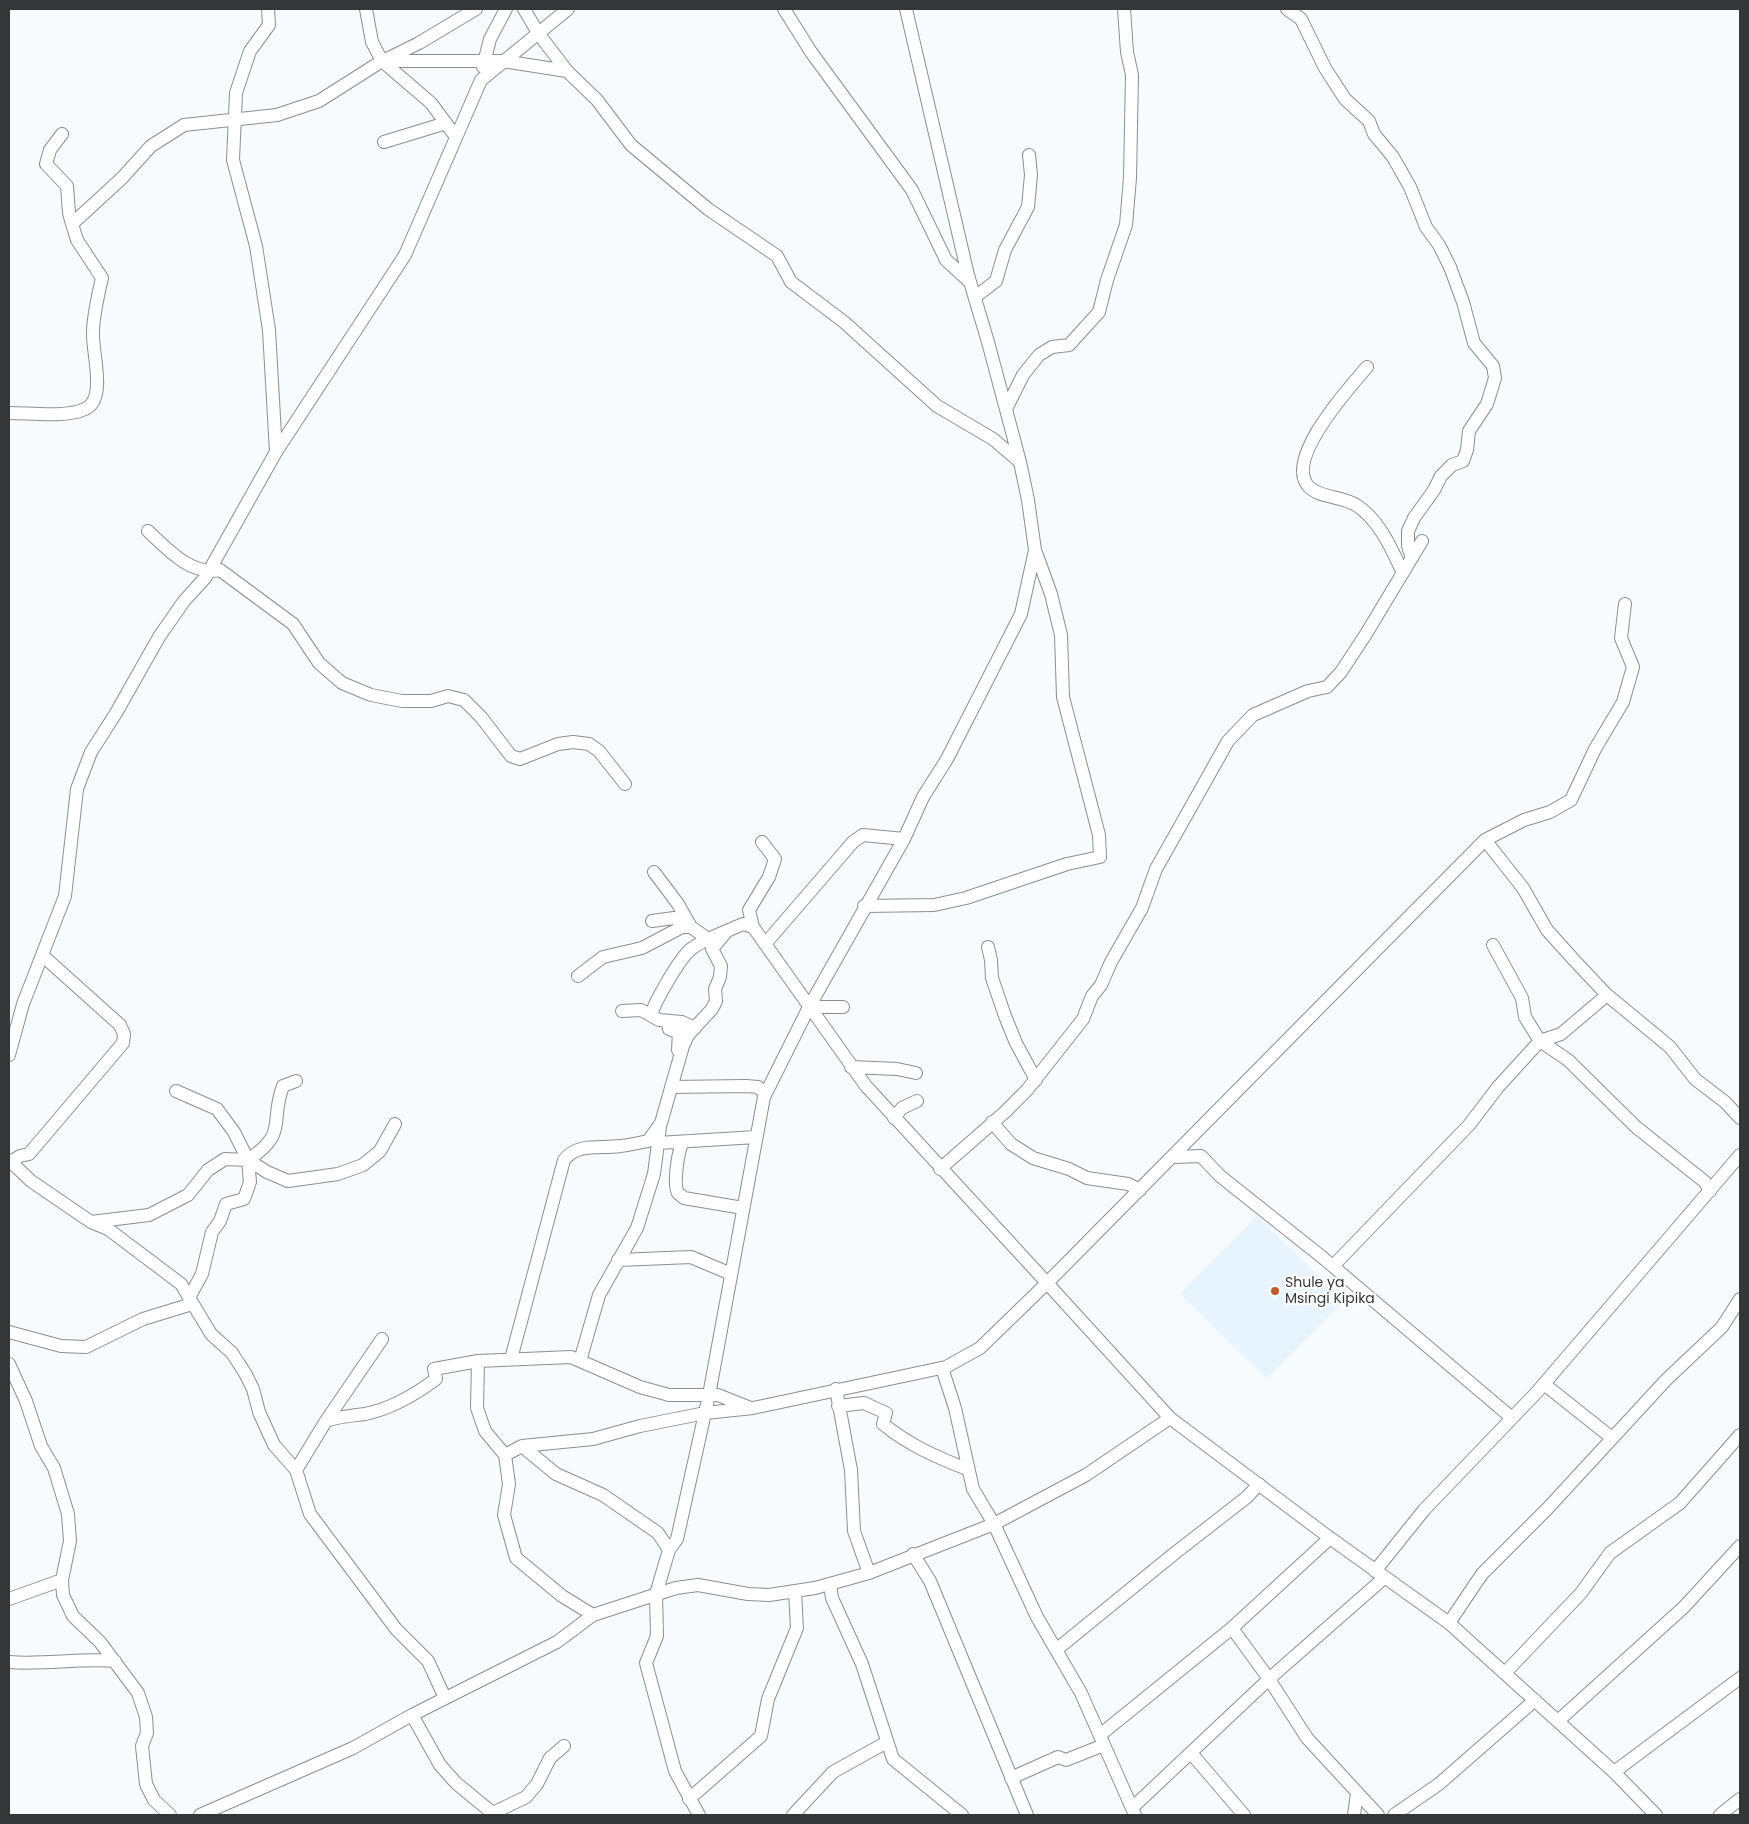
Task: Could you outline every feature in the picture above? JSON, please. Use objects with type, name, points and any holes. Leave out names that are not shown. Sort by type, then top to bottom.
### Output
[{"type":"street","points":[[268,9],[269,25],[250,52],[236,94],[234,160],[256,246],[269,330],[276,452]]},
{"type":"street","points":[[366,9],[372,42],[382,61],[431,103],[456,136]]},
{"type":"street","points":[[72,224],[122,178],[151,146],[184,125],[277,115],[319,101],[382,61],[419,43],[476,9]]},
{"type":"street","points":[[9,1055],[14,1013],[42,955],[65,896],[76,789],[91,752],[116,713],[159,637],[184,601],[214,571],[217,556],[276,452],[405,255],[481,80],[490,39],[506,9]]},
{"type":"street","points":[[524,9],[538,33],[567,71],[597,100],[631,145],[708,209],[777,256],[791,282],[844,322],[937,406],[993,439],[1020,462]]},
{"type":"street","points":[[481,80],[568,9]]},
{"type":"street","points":[[784,9],[810,52],[912,190],[946,260],[970,282]]},
{"type":"street","points":[[864,906],[934,905],[966,898],[1059,866],[1100,857],[1099,835],[1064,697],[1061,635],[1035,550],[1028,500],[1020,462],[970,282],[906,9]]},
{"type":"street","points":[[1006,409],[1023,375],[1039,355],[1052,347],[1069,345],[1100,312],[1112,264],[1126,225],[1130,178],[1132,75],[1127,52],[1124,9]]},
{"type":"street","points":[[1287,9],[1301,19],[1325,68],[1345,99],[1369,121],[1374,134],[1392,157],[1410,187],[1426,227],[1439,245],[1450,267],[1463,302],[1474,343],[1493,366],[1495,378],[1487,404],[1469,431],[1463,461],[1452,465],[1441,476],[1434,490],[1414,518],[1408,531],[1408,546],[1412,558]]},
{"type":"street","points":[[382,61],[503,61],[567,71]]},
{"type":"street","points":[[384,142],[446,123]]},
{"type":"street","points":[[9,413],[72,413],[87,409],[96,395],[97,378],[92,332],[102,278],[77,240],[68,213],[67,186],[46,164],[50,150],[62,134]]},
{"type":"street","points":[[975,297],[996,281],[1009,242],[1028,207],[1031,175],[1029,155]]},
{"type":"street","points":[[1368,367],[1351,386],[1310,443],[1303,464],[1303,478],[1310,488],[1355,504],[1374,522],[1391,547],[1403,574]]},
{"type":"street","points":[[148,531],[168,550],[192,566],[214,571],[293,624],[320,663],[342,683],[371,695],[402,701],[431,701],[448,696],[464,700],[481,717],[511,756],[520,759],[558,744],[573,742],[589,744],[599,751],[626,784]]},
{"type":"street","points":[[940,1169],[1005,1112],[1036,1080],[1083,1019],[1092,996],[1101,985],[1111,962],[1142,908],[1156,869],[1228,740],[1254,715],[1308,691],[1327,688],[1341,672],[1366,634],[1422,541]]},
{"type":"street","points":[[699,1815],[675,1771],[646,1662],[657,1636],[656,1594],[669,1550],[677,1539],[706,1413],[765,1094],[809,1007],[864,906],[904,839],[923,797],[947,759],[1021,614],[1035,550]]},
{"type":"street","points":[[505,1455],[522,1446],[593,1439],[640,1426],[706,1413],[753,1408],[942,1368],[980,1348],[1174,1157],[1485,840],[1524,820],[1550,812],[1571,800],[1595,749],[1623,702],[1633,667],[1621,638],[1625,604]]},
{"type":"street","points":[[765,944],[853,842],[863,835],[904,839]]},
{"type":"street","points":[[1485,840],[1523,888],[1547,930],[1607,995],[1670,1047],[1695,1079],[1725,1102],[1740,1118]]},
{"type":"street","points":[[762,842],[775,859],[769,877],[749,910],[753,927],[851,1067],[940,1169],[1170,1418],[1330,1538],[1449,1623],[1614,1772],[1656,1815]]},
{"type":"street","points":[[654,872],[678,904],[691,927]]},
{"type":"street","points":[[580,1361],[599,1294],[636,1228],[654,1174],[661,1123],[688,1035],[712,1009],[716,1001],[715,989],[720,977],[721,966],[710,944],[691,927],[674,918],[652,921]]},
{"type":"street","points":[[651,1015],[657,1000],[676,967],[691,949],[710,944],[727,931],[743,924],[753,927]]},
{"type":"street","points":[[578,976],[603,957],[642,948],[682,928],[691,927]]},
{"type":"street","points":[[1494,945],[1522,998],[1525,1017],[1540,1041],[1568,1060],[1636,1126],[1705,1182],[1710,1191]]},
{"type":"street","points":[[988,947],[992,960],[992,978],[1005,1016],[1016,1043],[1036,1080]]},
{"type":"street","points":[[42,955],[120,1025],[124,1034],[124,1042],[29,1154],[20,1156],[10,1162],[31,1180],[91,1222],[108,1230],[181,1284],[206,1322],[211,1334],[232,1353],[245,1373],[253,1389],[259,1412],[274,1445],[296,1470],[310,1514],[396,1629],[428,1661],[446,1698]]},
{"type":"street","points":[[1334,1266],[1469,1125],[1498,1087],[1540,1041],[1561,1034],[1607,995]]},
{"type":"street","points":[[809,1007],[843,1007]]},
{"type":"street","points":[[622,1010],[641,1010],[668,1022],[671,1020],[682,1022],[695,1028]]},
{"type":"street","points":[[668,1022],[669,1029],[679,1033],[678,1052],[682,1057]]},
{"type":"street","points":[[851,1067],[897,1069],[916,1074]]},
{"type":"street","points":[[248,1160],[266,1148],[278,1127],[279,1096],[283,1086],[296,1081]]},
{"type":"street","points":[[671,1088],[746,1086],[758,1087],[765,1094]]},
{"type":"street","points":[[9,1332],[61,1346],[86,1347],[143,1319],[191,1301],[202,1274],[212,1232],[220,1221],[226,1204],[244,1199],[250,1182],[248,1160],[234,1132],[217,1109],[176,1091]]},
{"type":"street","points":[[894,1118],[902,1108],[917,1101]]},
{"type":"street","points":[[992,1122],[1011,1144],[1034,1158],[1069,1169],[1087,1178],[1128,1184],[1140,1190]]},
{"type":"street","points":[[511,1359],[564,1160],[570,1153],[578,1149],[619,1146],[648,1141],[661,1123]]},
{"type":"street","points":[[91,1222],[149,1215],[188,1195],[208,1170],[225,1159],[248,1160],[267,1172],[288,1180],[338,1174],[363,1165],[380,1151],[395,1124]]},
{"type":"street","points":[[658,1143],[756,1137]]},
{"type":"street","points":[[683,1142],[678,1154],[676,1183],[678,1193],[684,1198],[743,1208]]},
{"type":"street","points":[[942,1368],[955,1408],[973,1489],[994,1524],[1037,1617],[1081,1693],[1134,1812],[1191,1753],[1380,1574],[1424,1510],[1544,1384],[1740,1155]]},
{"type":"street","points":[[1174,1157],[1201,1156],[1220,1176],[1334,1266],[1512,1418]]},
{"type":"street","points":[[618,1260],[636,1261],[691,1257],[731,1274]]},
{"type":"street","points":[[1449,1623],[1482,1574],[1548,1508],[1666,1380],[1722,1327],[1740,1299]]},
{"type":"street","points":[[296,1470],[326,1421],[382,1339]]},
{"type":"street","points":[[326,1421],[345,1415],[365,1414],[405,1399],[436,1379],[434,1369],[478,1361],[570,1357],[640,1387],[669,1395],[718,1395],[742,1407],[753,1408]]},
{"type":"street","points":[[478,1361],[477,1408],[485,1431],[505,1455],[509,1484],[504,1515],[516,1558],[562,1596],[593,1615]]},
{"type":"street","points":[[9,1364],[26,1401],[41,1446],[54,1468],[60,1494],[66,1504],[70,1541],[62,1580],[62,1595],[74,1616],[100,1642],[129,1678],[143,1705],[147,1726],[142,1753],[146,1784],[154,1800],[170,1815]]},
{"type":"street","points":[[1544,1384],[1612,1438]]},
{"type":"street","points":[[836,1389],[851,1470],[854,1531],[869,1573]]},
{"type":"street","points":[[838,1406],[864,1403],[886,1413],[883,1424],[904,1441],[931,1455],[968,1469]]},
{"type":"street","points":[[200,1815],[353,1748],[412,1715],[557,1642],[593,1615],[656,1594],[698,1585],[748,1594],[795,1592],[869,1573],[913,1554],[994,1524],[1086,1475],[1170,1418]]},
{"type":"street","points":[[1505,1673],[1581,1593],[1610,1553],[1680,1503],[1740,1436]]},
{"type":"street","points":[[522,1446],[556,1474],[603,1495],[658,1533],[669,1550]]},
{"type":"street","points":[[1056,1650],[1247,1497],[1259,1484]]},
{"type":"street","points":[[1011,1778],[1058,1757],[1066,1760],[1102,1740],[1232,1628],[1330,1538]]},
{"type":"street","points":[[1558,1721],[1684,1607],[1740,1546]]},
{"type":"street","points":[[913,1554],[930,1581],[1028,1815]]},
{"type":"street","points":[[9,1599],[62,1580]]},
{"type":"street","points":[[830,1584],[832,1598],[862,1664],[893,1759],[962,1815]]},
{"type":"street","points":[[689,1798],[760,1736],[768,1699],[797,1628],[795,1592]]},
{"type":"street","points":[[1232,1628],[1269,1679],[1307,1738],[1378,1815]]},
{"type":"street","points":[[9,1662],[34,1663],[93,1659],[114,1661]]},
{"type":"street","points":[[1614,1772],[1740,1678]]},
{"type":"street","points":[[1394,1815],[1439,1784],[1535,1700]]},
{"type":"street","points":[[412,1715],[440,1765],[456,1783],[494,1814],[526,1797],[537,1784],[550,1758],[564,1746]]},
{"type":"street","points":[[793,1815],[833,1772],[887,1742]]},
{"type":"street","points":[[1191,1753],[1244,1815]]},
{"type":"street","points":[[1354,1815],[1357,1793]]},
{"type":"street","points":[[1720,1815],[1740,1799]]},
{"type":"shaded area","points":[[1257,1216],[1344,1301],[1267,1379],[1180,1294]]},
{"type":"place","name":"Shule ya Msingi Kipika","points":[[1275,1291]]}]
